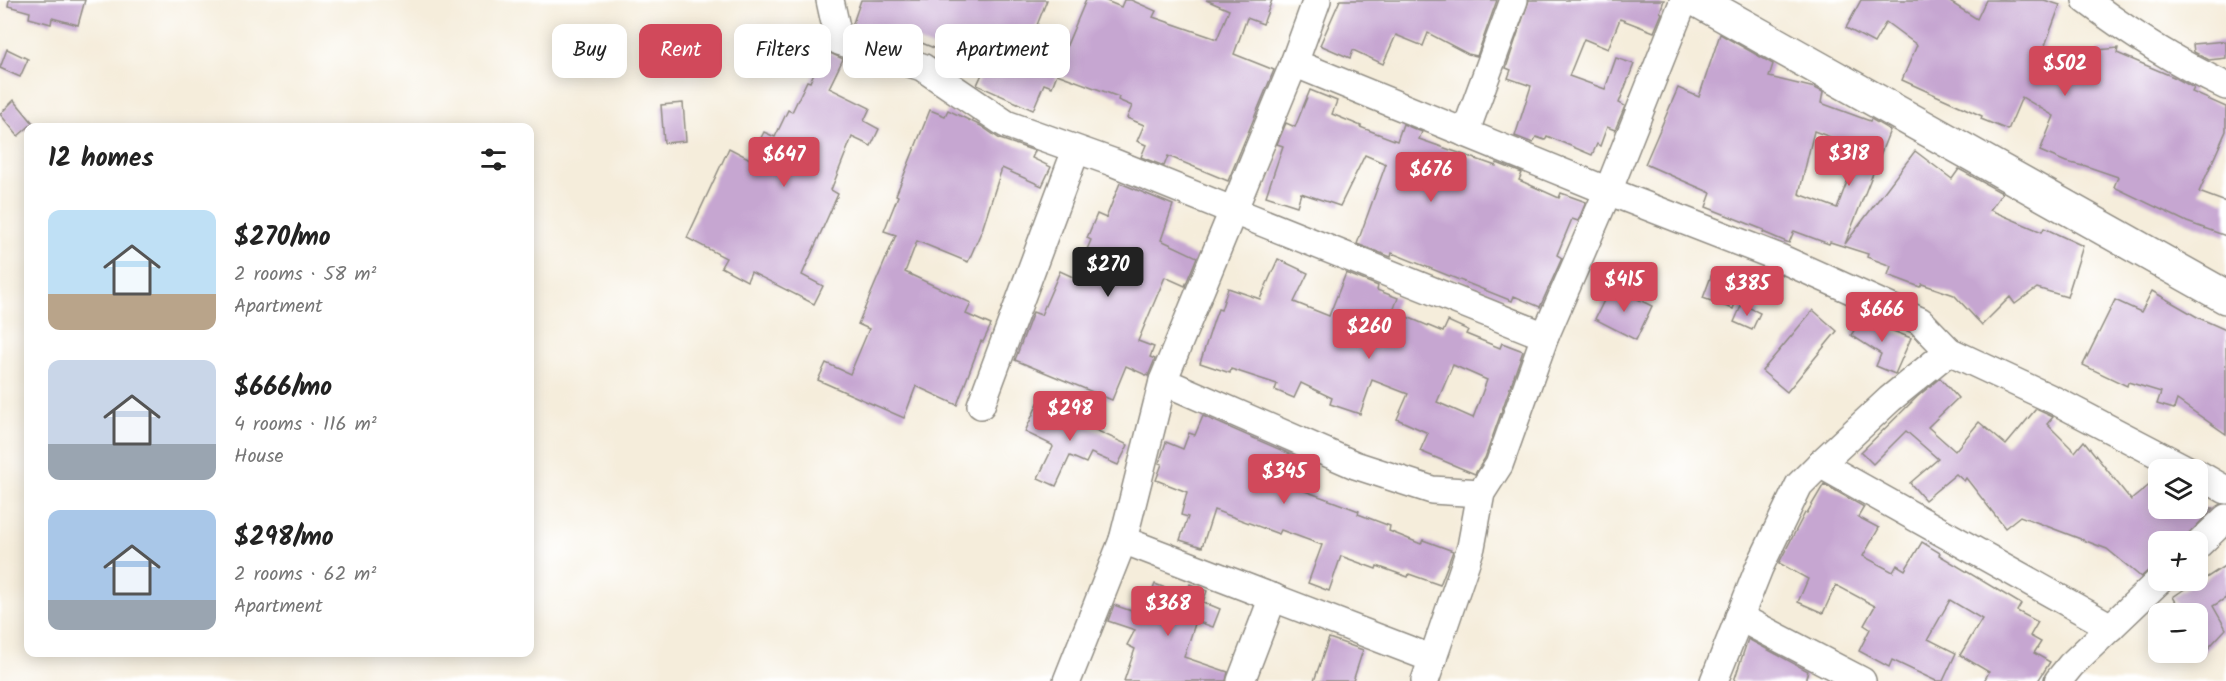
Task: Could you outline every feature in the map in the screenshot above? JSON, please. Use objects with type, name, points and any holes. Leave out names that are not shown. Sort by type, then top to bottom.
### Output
[{"type":"main road","points":[[1697,0],[2226,297]]},
{"type":"street","points":[[830,0],[839,41],[922,67],[1006,124],[1545,336]]},
{"type":"street","points":[[1067,681],[1123,540],[1163,381],[1294,63],[1317,0]]},
{"type":"street","points":[[1465,134],[1515,0]]},
{"type":"street","points":[[1123,540],[1273,597],[1429,670],[1471,547],[1481,493],[1499,465],[1545,336],[1608,191],[1684,0]]},
{"type":"street","points":[[2086,0],[2133,35],[2194,71],[2226,86]]},
{"type":"street","points":[[1294,63],[1465,134],[1780,258],[1920,321],[1949,351],[2056,401],[2167,459]]},
{"type":"street","points":[[981,405],[1076,150]]},
{"type":"street","points":[[1714,681],[1759,568],[1799,485],[1890,399],[1949,351]]},
{"type":"street","points":[[1163,381],[1355,465],[1432,490],[1481,493]]},
{"type":"street","points":[[1820,464],[2111,627]]},
{"type":"street","points":[[2208,480],[2226,490]]},
{"type":"street","points":[[2208,535],[2226,518]]},
{"type":"street","points":[[2058,681],[2071,665],[2149,591]]},
{"type":"street","points":[[1240,681],[1273,597]]},
{"type":"street","points":[[1739,617],[1862,681]]},
{"type":"building","points":[[9,0],[85,0],[78,25],[52,18],[51,24],[29,18],[30,12],[8,6]]},
{"type":"building","points":[[861,0],[1047,0],[1037,24],[935,24],[935,48],[923,43],[923,24],[853,24]]},
{"type":"building","points":[[1086,0],[1104,0],[1121,7],[1124,0],[1131,0],[1156,11],[1153,17],[1217,39],[1229,10],[1206,0],[1272,0],[1263,24],[1247,18],[1234,54],[1274,70],[1228,181],[1168,156],[1164,166],[1141,157],[1146,145],[1137,141],[1144,125],[1127,118],[1132,106],[1118,100],[1119,97],[1068,78],[1070,78],[1070,38]]},
{"type":"building","points":[[1340,0],[1497,0],[1477,56],[1468,54],[1428,33],[1423,46],[1396,35],[1383,64],[1353,50],[1350,58],[1320,45]]},
{"type":"building","points":[[1529,0],[1664,0],[1660,12],[1662,13],[1654,32],[1620,19],[1608,49],[1584,39],[1569,76],[1605,89],[1616,58],[1634,64],[1619,103],[1625,106],[1615,130],[1607,127],[1600,146],[1597,144],[1592,155],[1547,136],[1545,140],[1536,137],[1533,143],[1515,136],[1531,86],[1508,78],[1511,70],[1506,68]]},
{"type":"building","points":[[1861,0],[1947,0],[1977,19],[1986,0],[2044,0],[2060,5],[2043,51],[2054,55],[2052,62],[2091,79],[2098,50],[2118,48],[2117,53],[2176,78],[2194,88],[2192,92],[2226,107],[2226,131],[2199,192],[2226,202],[2226,236],[2187,222],[2114,187],[2118,177],[2083,165],[2066,162],[2040,151],[2054,116],[2022,97],[2008,130],[1902,80],[1917,45],[1886,22],[1874,43],[1846,28]]},
{"type":"building","points":[[1720,34],[1773,64],[1769,77],[1815,88],[1823,92],[1821,103],[1870,121],[1871,119],[1890,130],[1845,244],[1915,151],[1952,179],[1959,169],[2002,193],[1990,210],[2042,232],[2044,228],[2083,246],[2067,297],[2037,288],[2015,304],[2010,297],[1982,325],[1954,295],[1922,284],[1920,287],[1888,275],[1891,266],[1867,257],[1868,254],[1830,242],[1829,244],[1794,231],[1789,243],[1763,232],[1764,230],[1706,207],[1711,193],[1645,164],[1678,88],[1699,97]],"holes":[[[1814,131],[1860,148],[1837,208],[1799,194]]]},
{"type":"building","points":[[2226,41],[2226,58],[2209,60],[2194,52],[2193,44]]},
{"type":"building","points":[[7,49],[28,59],[20,77],[0,68]]},
{"type":"building","points":[[831,53],[843,59],[829,88],[870,108],[864,121],[879,129],[871,146],[852,137],[831,190],[838,194],[802,275],[823,286],[814,304],[751,272],[747,281],[721,267],[726,258],[687,238],[729,148],[750,159],[764,132],[775,137],[788,110],[792,112],[807,81],[810,82],[812,78],[831,78]]},
{"type":"building","points":[[980,78],[1055,78],[1052,87],[1044,84],[1033,110],[977,85]]},
{"type":"building","points":[[1310,90],[1337,101],[1332,114],[1360,127],[1397,141],[1403,124],[1422,132],[1419,139],[1522,173],[1519,180],[1559,198],[1561,193],[1586,202],[1578,221],[1572,219],[1557,255],[1562,258],[1540,307],[1514,296],[1512,301],[1392,253],[1391,257],[1357,244],[1386,164],[1365,155],[1340,206],[1301,193],[1297,206],[1266,196],[1283,146],[1277,144],[1286,123],[1295,127]]},
{"type":"building","points":[[14,100],[33,123],[24,123],[24,131],[18,136],[0,114]]},
{"type":"building","points":[[683,103],[686,141],[664,143],[661,105]]},
{"type":"building","points":[[930,110],[945,116],[948,110],[981,126],[1000,139],[1035,151],[1032,158],[1051,167],[1042,186],[1002,168],[982,230],[968,262],[917,241],[905,272],[971,303],[966,314],[991,325],[983,342],[981,341],[957,405],[916,386],[904,418],[818,380],[826,363],[850,374],[869,329],[858,324],[896,235],[884,231]]},
{"type":"building","points":[[1120,183],[1173,205],[1161,240],[1197,257],[1185,286],[1165,277],[1138,341],[1154,347],[1150,357],[1155,359],[1148,376],[1126,366],[1112,400],[1015,360],[1033,312],[1041,315],[1060,271],[1075,278],[1091,240],[1087,238],[1097,214],[1106,218]]},
{"type":"building","points":[[1278,259],[1308,273],[1294,302],[1329,316],[1346,273],[1378,286],[1377,290],[1398,298],[1393,311],[1443,332],[1448,321],[1468,330],[1466,334],[1500,348],[1502,343],[1523,351],[1485,458],[1475,474],[1420,451],[1428,433],[1397,419],[1408,394],[1372,380],[1360,414],[1330,404],[1332,398],[1301,383],[1294,398],[1275,390],[1277,384],[1231,369],[1230,373],[1200,363],[1218,309],[1221,310],[1228,288],[1260,299]],"holes":[[[1453,365],[1487,380],[1473,418],[1437,402]]]},
{"type":"building","points":[[1713,271],[1743,282],[1733,309],[1703,298]]},
{"type":"building","points":[[1611,286],[1652,306],[1636,340],[1595,319]]},
{"type":"building","points":[[2152,291],[2199,318],[2226,330],[2226,434],[2177,400],[2174,409],[2157,404],[2161,392],[2128,382],[2127,386],[2083,365],[2115,300],[2141,312]]},
{"type":"building","points":[[1742,304],[1760,313],[1752,330],[1734,322]]},
{"type":"building","points":[[1813,310],[1837,331],[1787,392],[1762,371]]},
{"type":"building","points":[[1865,314],[1893,331],[1911,338],[1895,374],[1876,366],[1881,354],[1851,335]]},
{"type":"building","points":[[1940,378],[1958,398],[1928,427],[1955,451],[1979,422],[2006,445],[2036,409],[2053,417],[2047,424],[2075,452],[2084,441],[2131,500],[2148,486],[2148,519],[2203,519],[2192,531],[2148,531],[2148,571],[2141,577],[2107,549],[2020,516],[2005,528],[1966,478],[1964,481],[1956,474],[1925,500],[1910,483],[1938,459],[1906,431],[1873,464],[1861,452],[1917,397]]},
{"type":"building","points":[[1038,403],[1128,445],[1118,465],[1091,453],[1086,463],[1070,456],[1056,486],[1038,478],[1053,447],[1025,432]]},
{"type":"building","points":[[1203,416],[1306,461],[1299,478],[1309,481],[1305,491],[1359,511],[1358,514],[1390,526],[1389,531],[1421,544],[1423,540],[1453,551],[1440,585],[1377,566],[1376,569],[1341,556],[1329,591],[1308,583],[1322,545],[1281,530],[1279,534],[1214,510],[1202,547],[1180,540],[1188,517],[1181,515],[1187,492],[1156,480],[1162,464],[1159,463],[1166,442],[1183,449],[1189,433],[1195,435]]},
{"type":"building","points":[[1824,484],[1864,507],[1858,517],[1879,528],[1863,556],[1893,572],[1897,565],[1905,570],[1922,542],[1940,553],[1939,555],[2021,604],[2017,611],[2038,622],[2030,636],[2041,642],[2034,653],[2050,662],[2038,681],[1984,681],[1989,672],[1960,655],[1982,619],[1950,600],[1928,639],[1956,653],[1943,681],[1936,681],[1892,660],[1889,667],[1859,651],[1870,629],[1864,625],[1875,606],[1836,585],[1823,613],[1798,602],[1808,579],[1779,563],[1805,513]]},
{"type":"building","points":[[2226,565],[2226,598],[2213,606],[2226,629],[2208,648],[2208,603],[2177,603],[2173,597],[2182,591],[2208,591],[2208,577]]},
{"type":"building","points":[[1155,584],[1186,596],[1190,584],[1207,591],[1203,602],[1220,609],[1213,627],[1196,621],[1184,657],[1228,672],[1226,681],[1124,681],[1135,649],[1127,645],[1135,630],[1108,621],[1114,605],[1143,615]]},
{"type":"building","points":[[1329,638],[1363,650],[1353,681],[1314,681]]},
{"type":"building","points":[[1748,639],[1808,671],[1805,681],[1734,681]]}]
